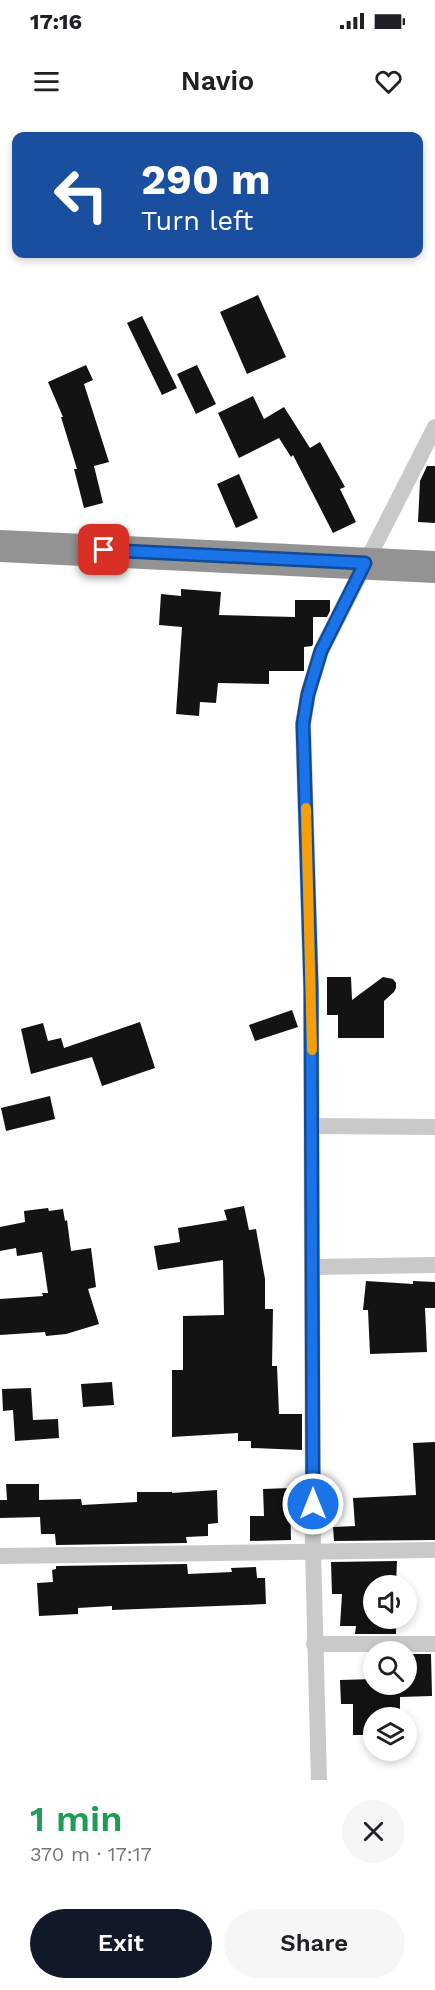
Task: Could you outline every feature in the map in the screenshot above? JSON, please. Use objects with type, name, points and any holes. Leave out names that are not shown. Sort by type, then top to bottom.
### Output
[{"type":"highway","points":[[0,546],[435,567]]},
{"type":"street","points":[[319,1780],[313,1551],[314,1268],[311,988],[303,724],[308,694],[321,651],[435,427]]},
{"type":"street","points":[[313,1126],[435,1126]]},
{"type":"street","points":[[314,1268],[435,1265]]},
{"type":"street","points":[[0,1556],[435,1550]]},
{"type":"street","points":[[314,1644],[435,1644]]},
{"type":"building","points":[[258,295],[286,357],[247,374],[220,312]]},
{"type":"building","points":[[142,316],[177,388],[162,395],[127,323]]},
{"type":"building","points":[[86,365],[93,380],[84,384],[109,462],[94,466],[103,503],[84,508],[74,469],[77,469],[61,417],[63,417],[48,382]]},
{"type":"building","points":[[197,365],[216,404],[196,414],[177,374]]},
{"type":"building","points":[[253,396],[264,419],[284,407],[310,448],[320,442],[345,487],[340,489],[356,522],[333,533],[293,455],[291,457],[279,438],[239,458],[218,413]]},
{"type":"building","points":[[427,466],[435,466],[435,523],[418,522],[420,481]]},
{"type":"building","points":[[239,474],[258,518],[236,528],[217,484]]},
{"type":"building","points":[[181,589],[221,592],[219,615],[295,617],[295,600],[330,600],[330,611],[327,617],[313,617],[313,644],[304,647],[304,671],[269,671],[269,684],[218,683],[216,703],[200,702],[199,716],[176,714],[182,627],[159,625],[161,594],[181,596]]},
{"type":"building","points":[[327,977],[351,977],[352,1000],[383,977],[393,979],[396,988],[384,1001],[384,1038],[338,1038],[338,1015],[327,1015]]},
{"type":"building","points":[[292,1010],[298,1027],[255,1041],[249,1025]]},
{"type":"building","points":[[140,1022],[155,1068],[102,1086],[92,1057],[31,1074],[21,1029],[43,1023],[48,1041],[61,1038],[64,1048]]},
{"type":"building","points":[[50,1096],[55,1119],[6,1131],[1,1108]]},
{"type":"building","points":[[244,1206],[249,1230],[256,1229],[265,1279],[265,1309],[273,1309],[272,1366],[277,1366],[279,1414],[302,1414],[302,1450],[251,1448],[251,1441],[238,1441],[238,1433],[172,1437],[172,1370],[183,1370],[183,1316],[224,1315],[223,1260],[158,1270],[154,1246],[180,1242],[178,1228],[227,1220],[224,1210]]},
{"type":"building","points":[[48,1208],[49,1211],[63,1209],[65,1221],[67,1220],[71,1251],[91,1248],[96,1287],[88,1289],[99,1324],[66,1334],[46,1336],[45,1332],[0,1335],[0,1299],[43,1296],[42,1293],[48,1293],[42,1252],[17,1256],[16,1248],[0,1251],[0,1227],[25,1222],[24,1211]]},
{"type":"building","points":[[366,1281],[413,1284],[413,1281],[435,1282],[435,1308],[425,1308],[427,1352],[370,1354],[368,1310],[363,1310]]},
{"type":"building","points":[[112,1382],[114,1405],[83,1407],[81,1384]]},
{"type":"building","points":[[31,1388],[33,1420],[58,1419],[59,1438],[15,1441],[13,1410],[3,1411],[2,1389]]},
{"type":"building","points":[[435,1442],[435,1540],[334,1541],[333,1527],[355,1526],[353,1498],[416,1495],[413,1443]]},
{"type":"building","points":[[6,1484],[39,1484],[39,1500],[81,1499],[82,1505],[137,1502],[137,1492],[172,1493],[217,1490],[218,1523],[208,1524],[208,1536],[186,1537],[187,1543],[56,1545],[55,1534],[41,1534],[40,1517],[0,1518],[0,1500],[7,1500]]},
{"type":"building","points":[[290,1488],[291,1540],[250,1541],[250,1516],[264,1516],[263,1489]]},
{"type":"building","points":[[397,1561],[396,1575],[363,1575],[363,1629],[396,1629],[396,1634],[355,1634],[356,1626],[340,1626],[342,1594],[332,1594],[331,1562]]},
{"type":"building","points":[[187,1564],[188,1574],[232,1572],[231,1568],[256,1567],[257,1578],[265,1578],[266,1604],[112,1610],[112,1606],[78,1608],[78,1614],[39,1616],[37,1583],[53,1582],[52,1570],[56,1569],[56,1566]]},
{"type":"building","points":[[417,1654],[431,1654],[432,1696],[400,1697],[400,1707],[363,1707],[363,1735],[353,1735],[353,1704],[341,1704],[340,1680],[363,1679],[363,1695],[417,1695]]},
{"type":"slow traffic","points":[[306,808],[312,1050]]},
{"type":"route","points":[[104,550],[365,563],[321,651],[308,694],[303,724],[311,988],[314,1268],[313,1504]]}]
